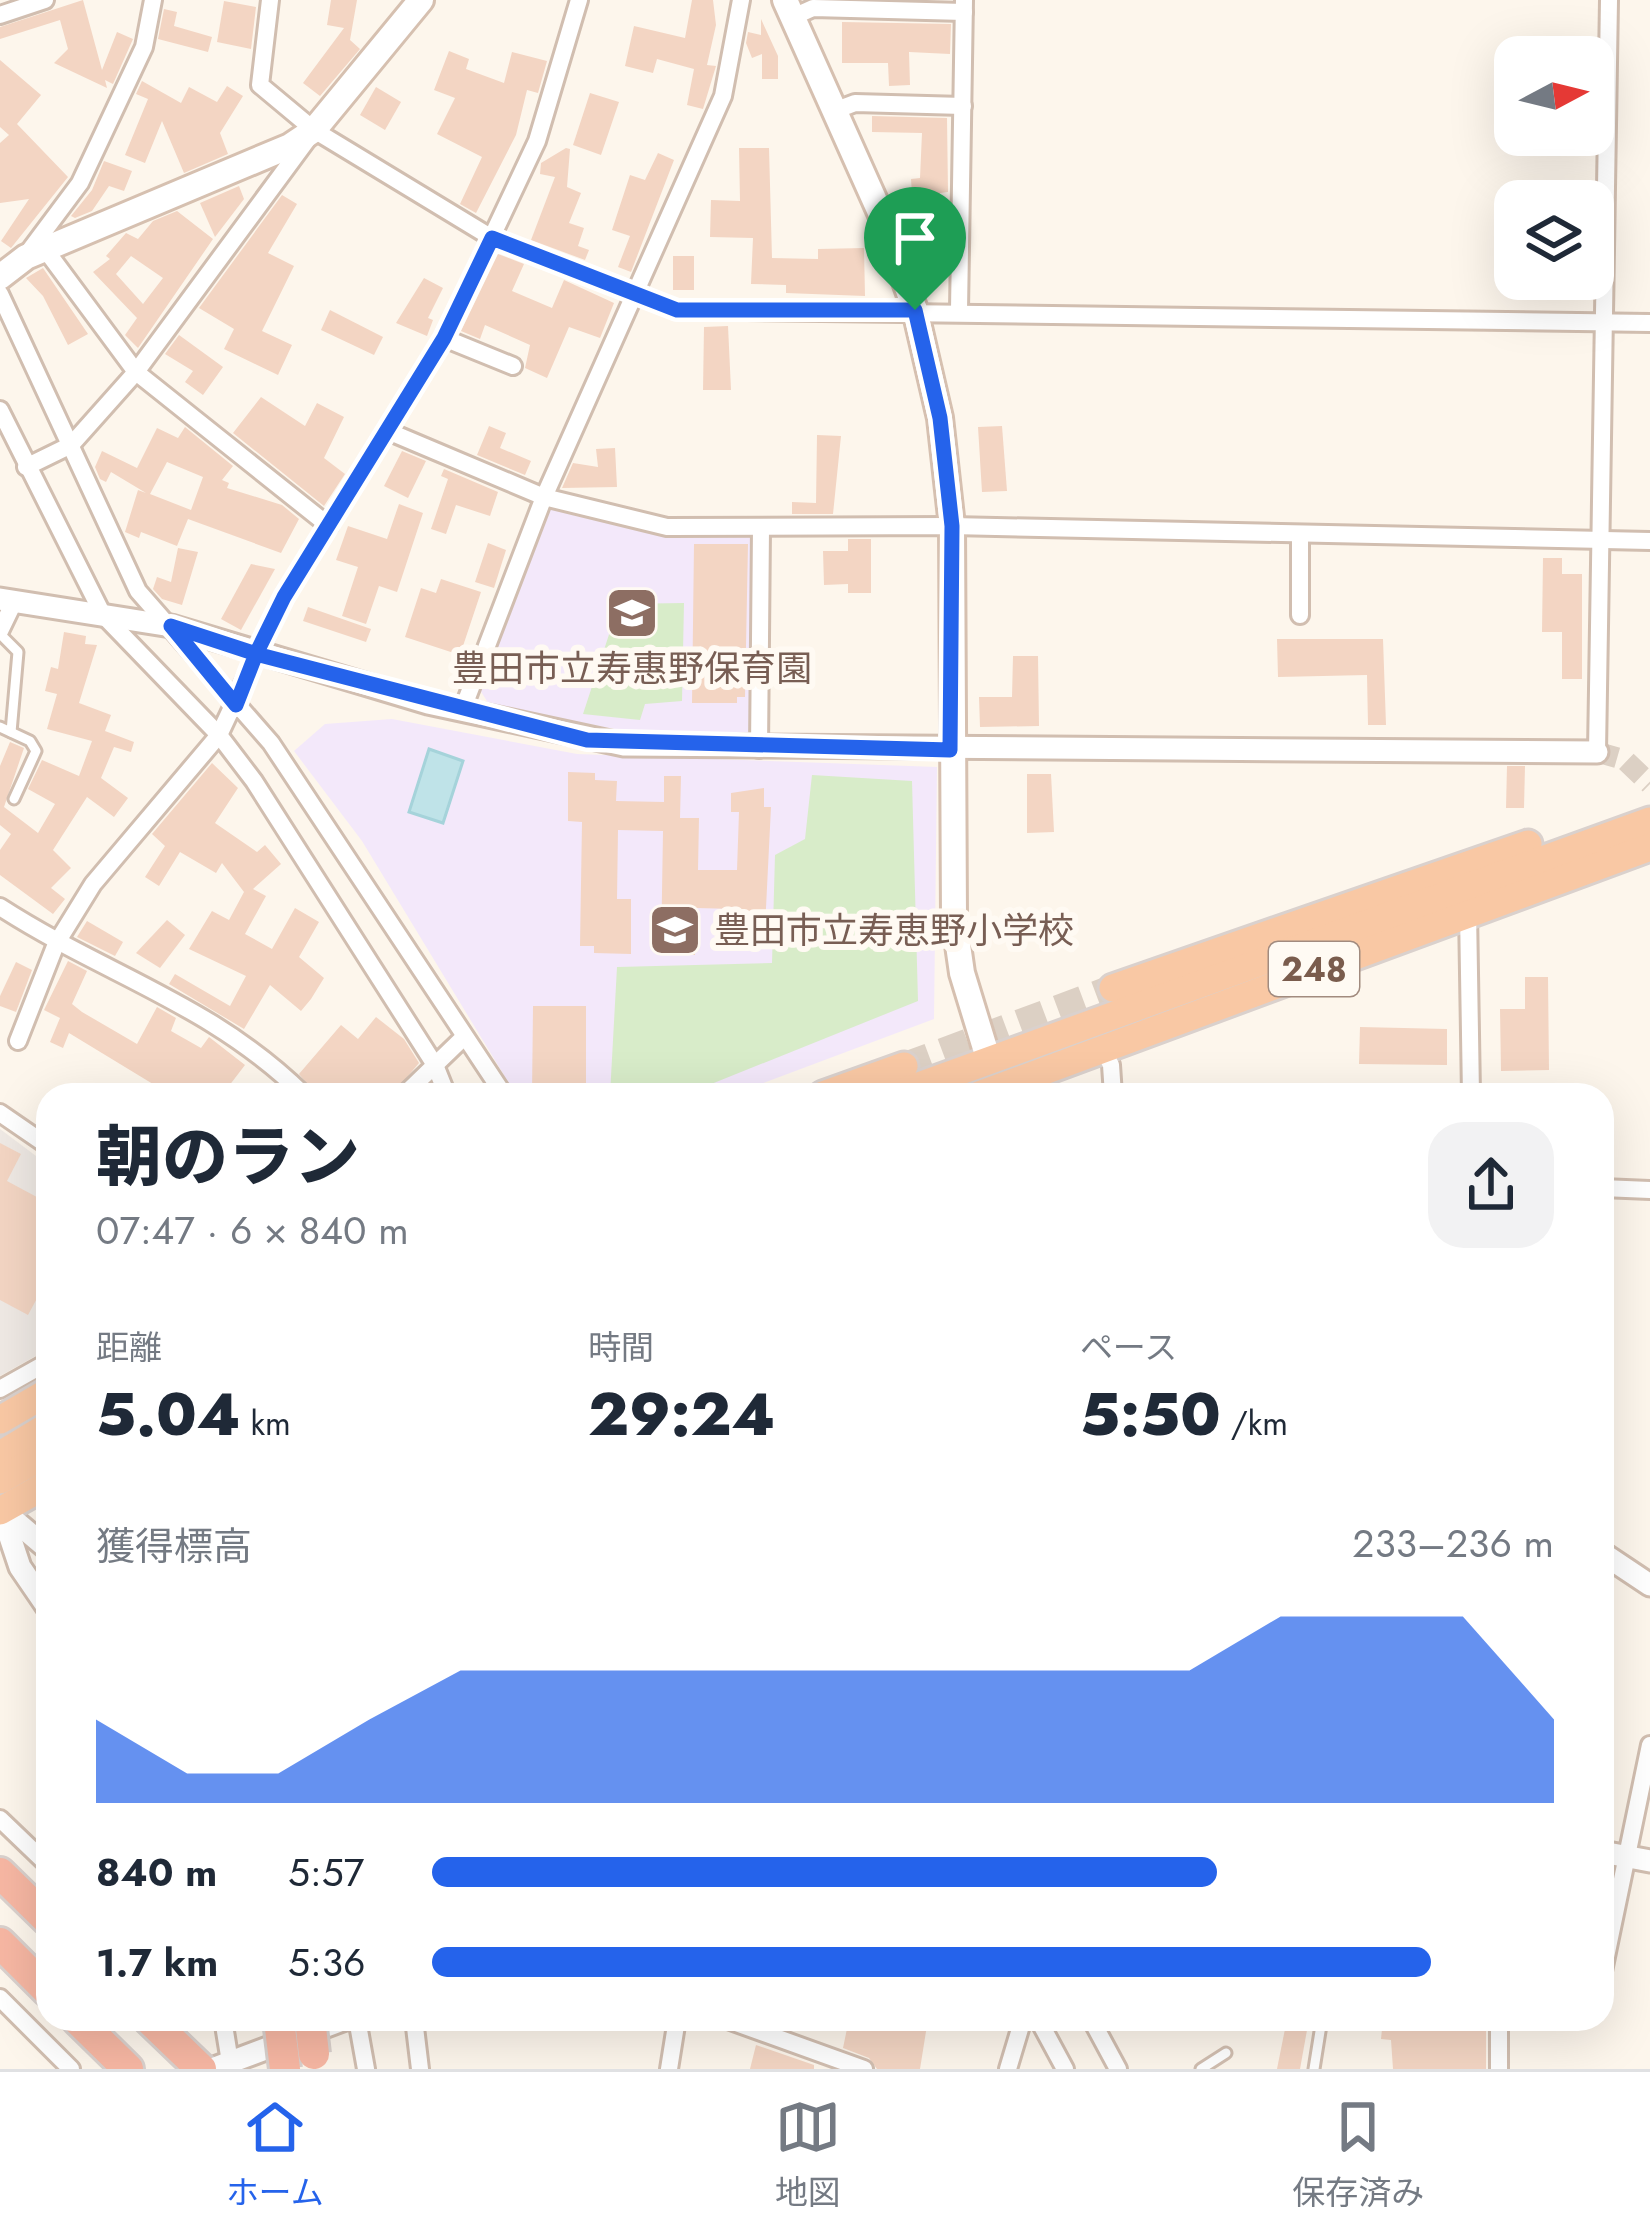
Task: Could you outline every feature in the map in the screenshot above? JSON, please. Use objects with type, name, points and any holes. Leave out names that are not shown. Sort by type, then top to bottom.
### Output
[{"type":"highway","name":"248","points":[[1113,988],[1305,917],[1650,805]]},
{"type":"highway","name":"248","points":[[924,1083],[1650,821]]},
{"type":"highway","name":"248","points":[[1019,1083],[1102,1047],[1650,847]]},
{"type":"highway","points":[[857,1083],[904,1066]]},
{"type":"highway","points":[[0,1420],[36,1398]]},
{"type":"highway","points":[[0,1455],[36,1433]]},
{"type":"highway","points":[[0,1480],[36,1460]]},
{"type":"highway","points":[[1,1509],[36,1490]]},
{"type":"highway","points":[[0,1873],[36,1908]]},
{"type":"highway","points":[[0,1943],[36,1979]]},
{"type":"highway","points":[[89,2031],[128,2069]]},
{"type":"highway","points":[[165,2031],[214,2067]]},
{"type":"highway","points":[[280,2031],[285,2069]]},
{"type":"highway","points":[[311,2031],[314,2062]]},
{"type":"main road","points":[[0,277],[35,253],[290,146],[314,130],[415,1]]},
{"type":"main road","points":[[789,9],[884,219],[915,310],[940,418],[952,526],[954,916],[962,973],[988,1058]]},
{"type":"street","points":[[0,15],[44,0]]},
{"type":"street","points":[[153,0],[144,47],[80,183],[35,253],[136,372],[329,526]]},
{"type":"street","points":[[270,0],[260,85],[314,130],[492,238],[631,296],[677,310],[1650,322]]},
{"type":"street","points":[[18,1041],[56,944],[94,884],[219,736],[284,597],[444,338],[537,141],[579,0]]},
{"type":"street","points":[[462,711],[544,497],[723,96],[742,0]]},
{"type":"street","points":[[0,632],[7,600],[171,626],[462,711],[587,740],[760,749],[1597,752],[1597,540],[1610,0]]},
{"type":"street","points":[[789,9],[964,6],[959,310]]},
{"type":"street","points":[[834,111],[855,104],[963,106]]},
{"type":"street","points":[[26,467],[71,445],[136,372],[314,130]]},
{"type":"street","points":[[0,294],[138,591],[316,806],[496,1083]]},
{"type":"street","points":[[444,338],[513,366]]},
{"type":"street","points":[[0,410],[26,467],[112,618],[219,736],[442,1083]]},
{"type":"street","points":[[390,432],[544,497],[667,527],[952,526],[1650,541]]},
{"type":"street","points":[[760,528],[760,749]]},
{"type":"street","points":[[1300,534],[1300,615]]},
{"type":"street","points":[[0,908],[56,944],[223,1025],[290,1083]]},
{"type":"street","points":[[1468,911],[1471,1083]]},
{"type":"street","points":[[416,1083],[464,1037]]},
{"type":"street","points":[[1102,1047],[1111,1064],[1112,1083]]},
{"type":"street","points":[[988,1058],[995,1083]]},
{"type":"street","points":[[0,1113],[36,1138]]},
{"type":"street","points":[[1614,1188],[1650,1190]]},
{"type":"street","points":[[0,1389],[36,1369]]},
{"type":"street","points":[[1,1509],[36,1539]]},
{"type":"street","points":[[1,1509],[20,1567],[36,1590]]},
{"type":"street","points":[[1614,1561],[1650,1586]]},
{"type":"street","points":[[1614,1939],[1640,1859],[1650,1745]]},
{"type":"street","points":[[0,1819],[36,1854]]},
{"type":"street","points":[[0,1998],[71,2069]]},
{"type":"street","points":[[214,2067],[221,2031]]},
{"type":"street","points":[[214,2067],[312,2031]]},
{"type":"street","points":[[359,2031],[366,2069]]},
{"type":"street","points":[[415,2031],[420,2069]]},
{"type":"street","points":[[669,2069],[675,2031]]},
{"type":"street","points":[[758,2031],[864,2069]]},
{"type":"street","points":[[1008,2069],[1019,2031]]},
{"type":"street","points":[[1044,2031],[1065,2069]]},
{"type":"street","points":[[1097,2031],[1118,2069]]},
{"type":"street","points":[[1499,2031],[1499,2069]]},
{"type":"lane","points":[[0,632],[18,652],[6,729],[30,741],[36,751],[14,799]]},
{"type":"lane","points":[[1314,2069],[1320,2031]]},
{"type":"lane","points":[[1202,2069],[1226,2053]]},
{"type":"shaded area","name":"豊田市立寿惠野保育園","points":[[550,508],[669,536],[755,536],[757,727],[746,735],[620,730],[490,706],[480,690]]},
{"type":"shaded area","name":"豊田市立寿恵野小学校","points":[[392,719],[577,754],[937,767],[934,1019],[763,1083],[509,1083],[362,841],[294,751],[325,724]]},
{"type":"shaded area","points":[[0,1129],[36,1156],[36,1356],[0,1376]]},
{"type":"green space","points":[[684,603],[682,701],[645,704],[640,720],[583,714],[619,604]]},
{"type":"green space","points":[[812,775],[912,781],[918,1001],[714,1083],[611,1083],[617,967],[772,963],[775,855],[805,839]]},
{"type":"water","points":[[429,749],[463,761],[443,823],[409,812]]},
{"type":"building","points":[[83,0],[102,70],[117,32],[133,39],[113,84],[105,80],[107,88],[54,63],[68,49],[60,20],[0,39],[0,27]]},
{"type":"building","points":[[331,0],[357,0],[350,40],[360,49],[320,96],[303,83],[344,28],[327,25]]},
{"type":"building","points":[[692,0],[713,0],[716,25],[707,65],[716,66],[703,109],[687,105],[694,69],[657,59],[653,73],[625,66],[634,26],[685,38]]},
{"type":"building","points":[[224,1],[256,7],[251,49],[217,42]]},
{"type":"building","points":[[164,9],[177,12],[174,26],[212,37],[208,52],[158,39]]},
{"type":"building","points":[[761,19],[778,56],[778,79],[762,79],[762,54],[752,58],[746,43],[748,32],[761,35]]},
{"type":"building","points":[[842,22],[951,24],[950,54],[909,52],[910,85],[889,86],[888,63],[842,63]]},
{"type":"building","points":[[449,51],[469,59],[466,69],[504,83],[512,52],[547,61],[538,93],[527,90],[516,135],[476,213],[460,204],[482,157],[437,134],[455,98],[434,90]]},
{"type":"building","points":[[0,60],[41,95],[17,124],[68,177],[11,248],[1,241],[29,199],[0,203],[0,143],[9,135],[0,127]]},
{"type":"building","points":[[142,81],[181,103],[189,87],[217,102],[227,86],[243,96],[220,133],[228,154],[184,173],[162,121],[145,163],[125,155],[148,99],[136,94]]},
{"type":"building","points":[[376,87],[401,102],[385,130],[360,115]]},
{"type":"building","points":[[590,93],[619,102],[601,155],[573,145]]},
{"type":"building","points":[[872,116],[947,118],[948,192],[940,193],[941,226],[920,227],[919,194],[912,194],[911,179],[920,178],[922,133],[872,132]]},
{"type":"building","points":[[739,148],[769,148],[772,258],[818,259],[818,249],[864,248],[865,296],[786,293],[786,285],[751,284],[753,238],[710,237],[711,200],[740,201]]},
{"type":"building","points":[[570,149],[567,187],[581,193],[569,223],[584,228],[578,246],[589,250],[585,260],[531,240],[555,177],[540,174],[541,163]]},
{"type":"building","points":[[658,153],[674,160],[631,272],[618,267],[630,236],[612,230],[630,175],[645,180]]},
{"type":"building","points":[[104,161],[132,171],[124,191],[109,186],[92,211],[71,216],[92,190]]},
{"type":"building","points":[[239,186],[244,199],[215,237],[200,203]]},
{"type":"building","points":[[282,195],[297,204],[268,253],[294,266],[262,331],[292,345],[278,375],[224,349],[234,329],[199,308]]},
{"type":"building","points":[[177,211],[213,239],[138,348],[125,335],[137,318],[93,272],[110,259],[106,256],[126,233],[138,239],[153,221]],"holes":[[[131,256],[163,278],[143,304],[116,274]]]},
{"type":"building","points":[[498,254],[524,264],[512,291],[552,308],[564,280],[614,303],[600,338],[569,327],[547,378],[525,368],[530,345],[485,325],[480,339],[461,331]]},
{"type":"building","points":[[673,256],[694,256],[694,290],[673,290]]},
{"type":"building","points":[[43,268],[88,334],[68,345],[43,296],[26,278]]},
{"type":"building","points":[[424,278],[443,288],[428,318],[433,320],[427,336],[396,323]]},
{"type":"building","points":[[330,310],[383,337],[374,355],[321,330]]},
{"type":"building","points":[[728,326],[731,390],[703,390],[704,327]]},
{"type":"building","points":[[179,335],[223,367],[203,395],[185,382],[193,371],[165,354]]},
{"type":"building","points":[[261,397],[305,426],[317,403],[344,417],[324,458],[345,474],[324,506],[233,433]]},
{"type":"building","points":[[489,426],[506,433],[500,448],[531,461],[525,475],[477,455]]},
{"type":"building","points":[[1002,426],[1007,491],[982,492],[978,427]]},
{"type":"building","points":[[185,427],[233,466],[222,480],[229,483],[227,488],[282,505],[299,519],[281,553],[188,519],[177,546],[141,532],[139,538],[125,532],[138,490],[146,493],[111,472],[106,482],[100,479],[95,467],[102,451],[137,468],[157,428],[178,438]],"holes":[[[167,462],[203,477],[191,510],[150,494]]]},
{"type":"building","points":[[817,435],[841,436],[833,514],[792,514],[792,502],[816,503]]},
{"type":"building","points":[[615,448],[617,487],[562,488],[573,463],[598,467],[596,449]]},
{"type":"building","points":[[402,451],[426,461],[408,498],[384,486]]},
{"type":"building","points":[[444,469],[498,492],[490,516],[456,505],[446,534],[431,529],[448,479],[441,476]]},
{"type":"building","points":[[399,504],[423,513],[397,592],[379,586],[366,624],[342,616],[358,567],[336,560],[348,526],[387,539]]},
{"type":"building","points":[[848,539],[871,539],[871,593],[848,593],[848,584],[824,585],[823,551],[848,551]]},
{"type":"building","points":[[488,543],[506,550],[494,588],[475,582]]},
{"type":"building","points":[[694,544],[748,544],[745,697],[737,697],[737,703],[692,703]]},
{"type":"building","points":[[178,548],[198,552],[182,605],[162,599],[153,589],[157,577],[171,582]]},
{"type":"building","points":[[1543,558],[1562,558],[1562,574],[1582,574],[1582,679],[1562,679],[1562,632],[1542,632]]},
{"type":"building","points":[[251,564],[275,569],[241,630],[221,619]]},
{"type":"building","points":[[441,579],[481,592],[460,655],[405,637],[421,588],[436,593]]},
{"type":"building","points":[[308,607],[371,629],[366,642],[303,621]]},
{"type":"building","points":[[64,632],[86,636],[85,644],[97,645],[79,703],[111,715],[105,731],[134,742],[131,752],[114,747],[101,778],[128,798],[114,817],[87,797],[53,850],[71,868],[51,888],[65,899],[53,914],[0,875],[0,850],[11,834],[0,825],[0,766],[10,742],[24,748],[4,807],[38,833],[55,804],[28,789],[42,760],[79,776],[92,741],[47,729],[57,694],[45,691],[51,667],[58,669]]},
{"type":"building","points":[[1277,639],[1383,639],[1386,725],[1368,725],[1367,675],[1278,677]]},
{"type":"building","points":[[1013,656],[1038,656],[1039,726],[980,727],[979,697],[1012,697]]},
{"type":"building","points":[[212,763],[238,788],[215,823],[257,852],[265,845],[281,864],[253,889],[266,896],[245,934],[272,949],[295,908],[319,922],[299,957],[324,978],[311,999],[301,1011],[270,985],[244,1029],[169,984],[175,974],[230,1006],[246,976],[189,949],[212,911],[229,920],[244,892],[222,863],[216,873],[180,852],[159,886],[145,877],[165,846],[152,834]]},
{"type":"building","points":[[1507,766],[1525,766],[1524,808],[1506,808]]},
{"type":"building","points":[[568,772],[595,773],[595,780],[617,781],[616,801],[664,802],[664,776],[681,776],[680,818],[699,818],[698,870],[737,870],[739,812],[731,812],[731,793],[764,788],[764,807],[771,807],[764,948],[735,947],[736,909],[696,908],[695,955],[661,954],[663,831],[618,830],[617,899],[631,899],[631,954],[594,953],[594,946],[580,946],[582,822],[568,821]]},
{"type":"building","points":[[1027,774],[1051,774],[1054,832],[1027,833]]},
{"type":"building","points":[[167,920],[185,935],[160,968],[136,953]]},
{"type":"building","points":[[87,921],[123,942],[115,956],[77,937]]},
{"type":"building","points":[[68,961],[87,971],[72,1004],[82,1012],[137,1044],[157,1007],[176,1018],[171,1031],[201,1048],[209,1037],[245,1065],[231,1083],[151,1083],[69,1033],[63,1048],[50,1042],[60,1018],[44,1010]]},
{"type":"building","points":[[16,962],[32,970],[16,1012],[0,1006],[0,996]]},
{"type":"building","points":[[1525,977],[1548,977],[1549,1070],[1501,1071],[1500,1009],[1525,1009]]},
{"type":"building","points":[[533,1006],[586,1006],[586,1083],[532,1083]]},
{"type":"building","points":[[376,1017],[404,1039],[419,1063],[402,1083],[306,1083],[299,1074],[341,1025],[358,1039]]},
{"type":"building","points":[[1360,1027],[1447,1029],[1447,1065],[1359,1064]]},
{"type":"building","points":[[0,1143],[21,1154],[7,1181],[36,1197],[36,1300],[28,1315],[0,1300]]},
{"type":"building","points":[[847,2031],[926,2031],[920,2069],[877,2069],[869,2058],[843,2048]]},
{"type":"building","points":[[1285,2031],[1307,2031],[1300,2069],[1277,2069]]},
{"type":"building","points":[[1382,2031],[1486,2031],[1486,2069],[1393,2069],[1391,2040],[1381,2039]]},
{"type":"building","points":[[756,2045],[814,2065],[814,2069],[750,2069]]},
{"type":"tunnel","points":[[1597,752],[1625,760],[1650,784]]},
{"type":"tunnel","points":[[904,1066],[1113,988]]},
{"type":"place","name":"豊田市立寿惠野保育園","points":[[632,613]]},
{"type":"place","name":"豊田市立寿恵野小学校","points":[[675,930]]},
{"type":"route","points":[[915,310],[677,310],[631,296],[492,238],[444,338],[284,597],[256,654],[171,626],[236,705],[256,654],[428,703],[587,740],[760,749],[950,750],[952,526],[940,418],[915,310]]}]
